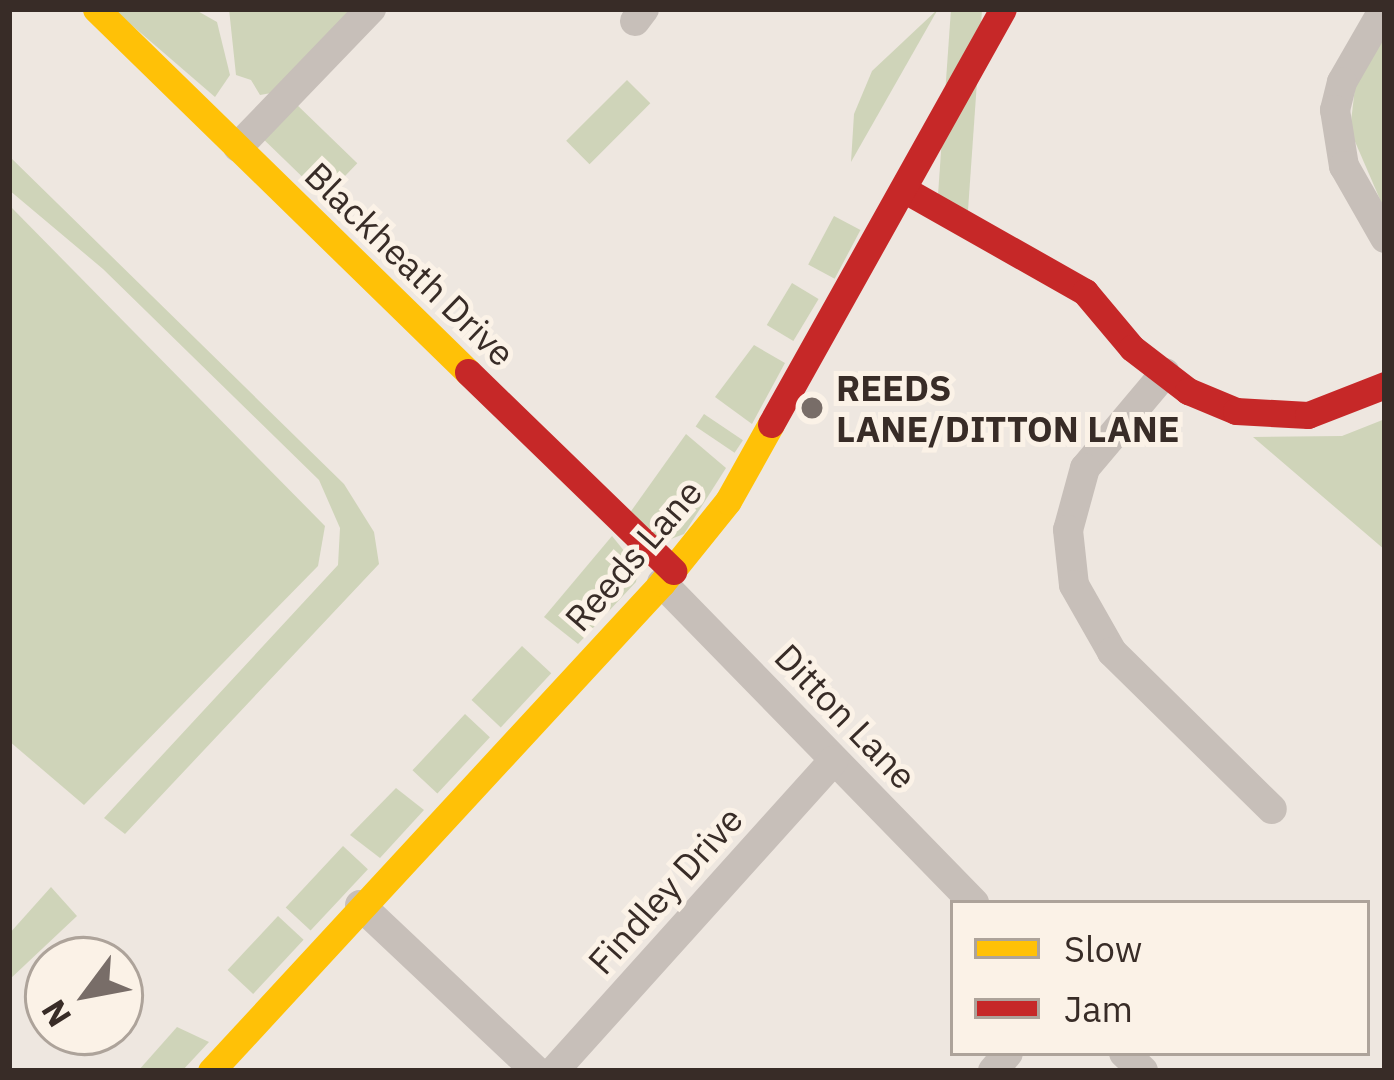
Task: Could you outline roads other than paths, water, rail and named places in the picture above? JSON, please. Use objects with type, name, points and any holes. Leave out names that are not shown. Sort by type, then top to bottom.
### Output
[{"type":"street","name":"Blackheath Drive","points":[[96,9],[668,577]]},
{"type":"street","points":[[238,147],[371,9]]},
{"type":"street","name":"Reeds Lane","points":[[211,1071],[668,577],[728,501],[1004,9]]},
{"type":"street","points":[[1384,9],[1342,82],[1335,110],[1344,166],[1385,238]]},
{"type":"street","points":[[905,190],[1085,292],[1165,374],[1236,411],[1308,416],[1385,385]]},
{"type":"street","points":[[1165,374],[1084,468],[1068,530],[1074,585],[1112,652],[1272,809]]},
{"type":"street","name":"Ditton Lane","points":[[668,577],[834,760],[971,900]]},
{"type":"street","name":"Findley Drive","points":[[554,1071],[834,760]]},
{"type":"street","points":[[361,905],[536,1071]]},
{"type":"place","name":"REEDS LANE/DITTON LANE","points":[[812,408]]}]
